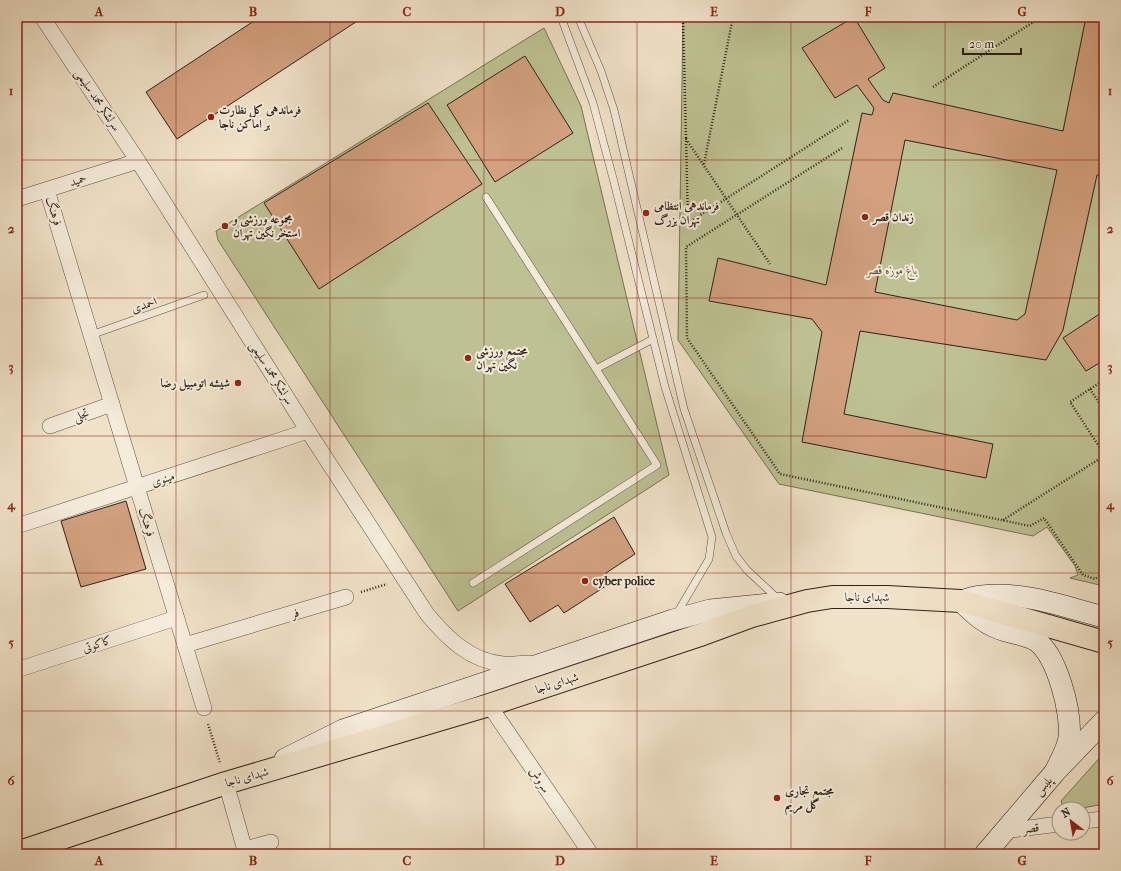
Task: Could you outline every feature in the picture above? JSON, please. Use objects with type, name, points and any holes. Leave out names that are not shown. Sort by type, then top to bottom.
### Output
[{"type":"main road","points":[[961,602],[981,596],[1015,596],[1046,600],[1104,617]]},
{"type":"main road","name":"شهدای ناجا","points":[[17,853],[226,783],[489,705],[696,637],[752,616],[807,601],[832,597],[887,597],[961,602],[1104,642]]},
{"type":"main road","points":[[254,775],[343,730],[673,620],[710,610],[782,602],[807,601]]},
{"type":"main road","points":[[961,602],[983,622],[1033,639],[1043,647],[1049,656],[1062,687],[1067,705],[1069,727],[1069,739],[1055,772]]},
{"type":"main road","name":"پلیس","points":[[985,854],[1055,772],[1104,721]]},
{"type":"street","name":"سرلشکر محمد سلیمی","points":[[42,17],[138,161],[308,431],[439,629],[469,654],[482,660],[504,664],[546,662]]},
{"type":"street","name":"حمید","points":[[17,199],[138,161]]},
{"type":"street","name":"فرهنگ","points":[[48,190],[204,708]]},
{"type":"street","name":"تجلی","points":[[50,426],[112,404]]},
{"type":"street","name":"مینوی","points":[[17,526],[308,431]]},
{"type":"street","name":"فر","points":[[185,646],[346,597]]},
{"type":"street","name":"کاکوتی","points":[[17,670],[176,618]]},
{"type":"street","name":"سروش","points":[[489,705],[590,854]]},
{"type":"street","points":[[226,783],[245,851],[271,842]]},
{"type":"street","points":[[1091,820],[1104,819]]},
{"type":"street","name":"قصر","points":[[1004,831],[1051,825]]},
{"type":"lane","points":[[561,17],[593,103],[665,387],[712,537],[709,559],[673,620]]},
{"type":"lane","points":[[578,17],[601,71],[614,110],[684,409],[726,533],[736,556],[747,570],[782,602]]},
{"type":"lane","points":[[473,583],[657,465],[486,197]]},
{"type":"lane","name":"احمدی","points":[[91,335],[204,295]]},
{"type":"lane","points":[[596,369],[653,339]]},
{"type":"path","points":[[683,17],[688,223],[849,120]]},
{"type":"path","points":[[704,164],[733,17]]},
{"type":"path","points":[[933,87],[1042,17]]},
{"type":"path","points":[[686,139],[770,264]]},
{"type":"path","points":[[842,148],[686,247],[687,338],[780,474],[1030,526],[1044,518],[1083,575],[1095,579],[1104,573]]},
{"type":"path","points":[[1002,520],[1104,455],[1070,402],[1104,380]]},
{"type":"path","points":[[1090,389],[1104,410]]},
{"type":"path","points":[[346,597],[405,579]]},
{"type":"path","points":[[204,708],[226,783]]},
{"type":"green space","name":"باغ موزه قصر","points":[[683,17],[1104,17],[1104,586],[1070,578],[1078,575],[1075,566],[1047,527],[1033,536],[779,484],[678,340]]},
{"type":"green space","name":"مجتمع ورزشی نگین تهران","points":[[544,28],[581,106],[669,475],[458,611],[218,240],[216,231]]},
{"type":"green space","points":[[1104,753],[1104,804],[1091,806],[1091,801],[1061,801]]},
{"type":"building","points":[[260,17],[362,18],[177,139],[146,92]]},
{"type":"building","name":"زندان قصر","points":[[854,17],[885,68],[868,79],[883,100],[889,103],[893,93],[1063,131],[1086,17],[1104,18],[1104,113],[1102,123],[1104,126],[1104,176],[1097,175],[1063,330],[1046,360],[860,331],[844,414],[993,444],[986,478],[802,442],[822,332],[812,319],[709,301],[718,258],[826,285],[862,113],[872,115],[874,108],[857,85],[835,98],[802,48]],"holes":[[[905,140],[1057,170],[1025,314],[1017,320],[875,292]]]},
{"type":"building","points":[[525,56],[573,133],[495,182],[447,105]]},
{"type":"building","points":[[428,103],[482,184],[319,289],[264,203]]},
{"type":"building","points":[[1104,311],[1104,360],[1086,371],[1063,338]]},
{"type":"building","points":[[126,501],[146,569],[81,587],[61,521]]},
{"type":"building","points":[[614,517],[635,554],[606,573],[612,582],[564,613],[558,605],[530,622],[505,584]]},
{"type":"place","name":"فرماندهی کل نظارت بر اماکن ناجا","points":[[211,117]]},
{"type":"place","name":"فرماندهی انتظامی تهران بزرگ","points":[[646,213]]},
{"type":"place","name":"زندان قصر","points":[[865,217]]},
{"type":"place","name":"مجموعه ورزشی و استخر نگین تهران","points":[[225,226]]},
{"type":"place","name":"مجتمع ورزشی نگین تهران","points":[[468,358]]},
{"type":"place","name":"شیشه اتومبیل رضا","points":[[238,383]]},
{"type":"place","name":"cyber police","points":[[585,581]]},
{"type":"place","name":"مجتمع تجاری گل مریم","points":[[777,798]]}]
